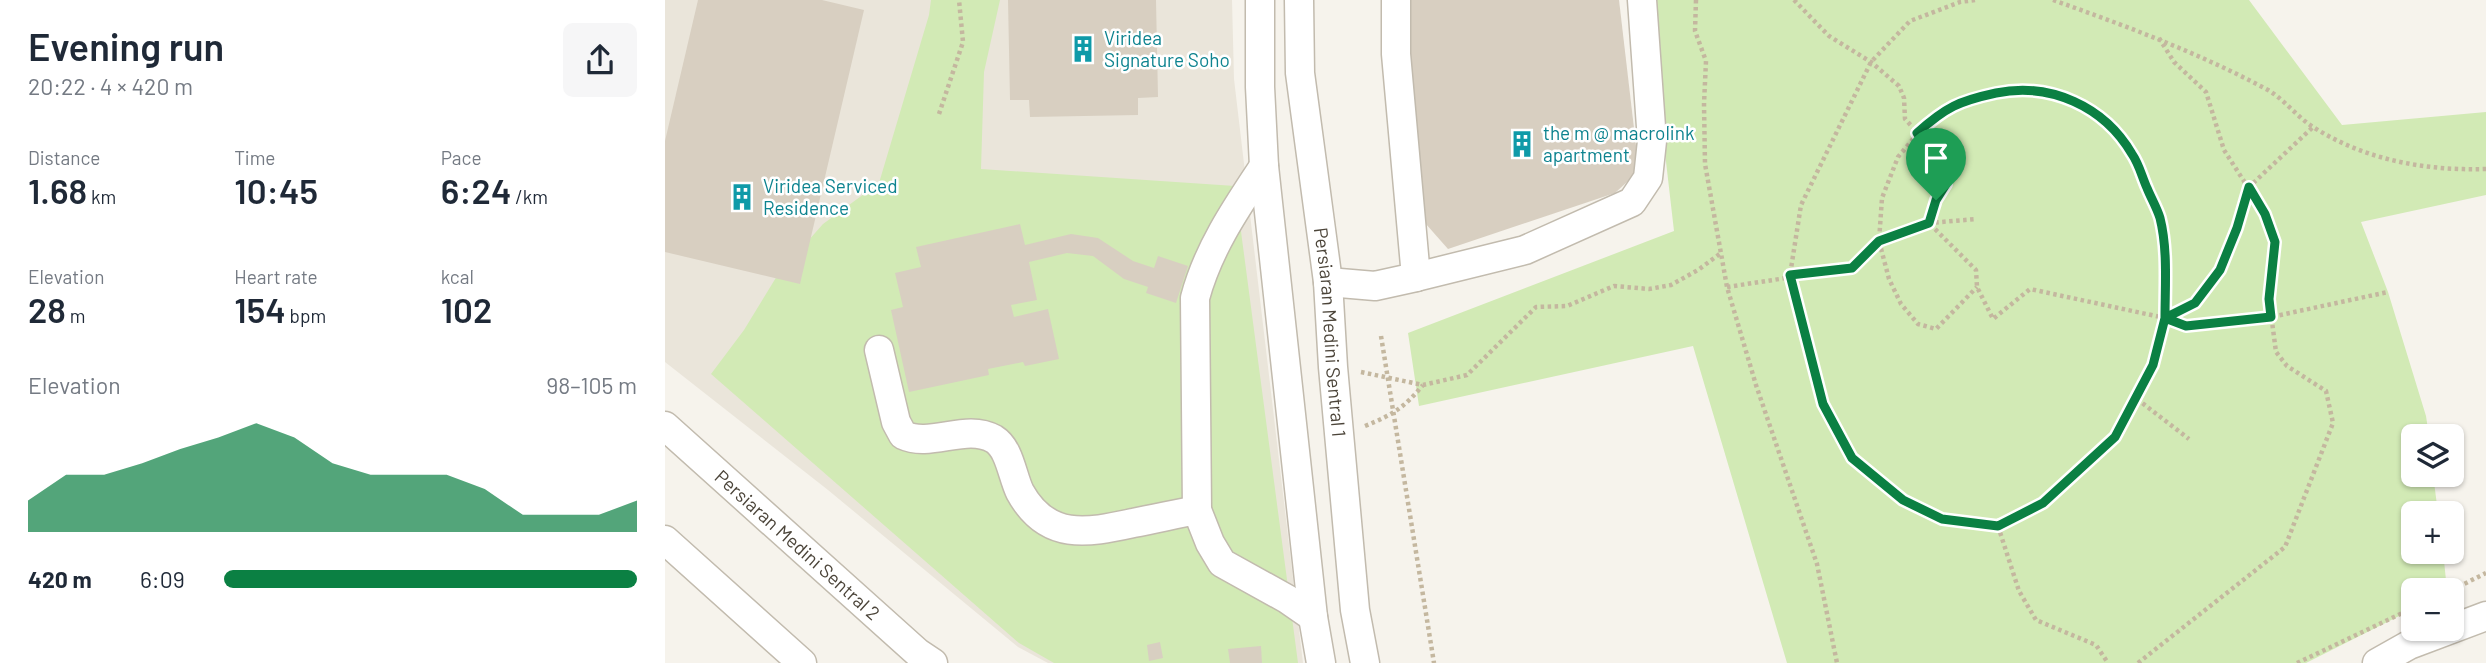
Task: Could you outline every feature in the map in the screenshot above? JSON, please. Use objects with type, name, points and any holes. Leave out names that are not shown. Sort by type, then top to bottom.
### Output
[{"type":"street","points":[[1260,0],[1264,166],[1313,617],[1321,663]]},
{"type":"street","name":"Persiaran Medini Sentral 1","points":[[1299,0],[1300,73],[1328,282],[1355,610],[1365,663]]},
{"type":"street","points":[[1396,0],[1396,54],[1416,277]]},
{"type":"street","points":[[1328,282],[1375,286],[1525,250],[1632,202],[1648,178],[1652,141],[1642,0]]},
{"type":"street","points":[[1264,166],[1213,248],[1202,271],[1195,298],[1197,510],[1210,543],[1222,563],[1287,599],[1313,617]]},
{"type":"street","points":[[879,350],[895,422],[903,435],[918,438],[973,433],[995,440],[1006,454],[1020,492],[1035,513],[1052,525],[1073,532],[1093,532],[1197,510]]},
{"type":"street","name":"Persiaran Medini Sentral 2","points":[[665,426],[837,582],[933,663]]},
{"type":"street","points":[[665,540],[802,663]]},
{"type":"street","points":[[2377,663],[2409,645],[2486,616]]},
{"type":"path","points":[[939,114],[963,42],[960,0]]},
{"type":"path","points":[[1696,0],[1695,30],[1706,61],[1705,164],[1727,287],[1756,385],[1817,564],[1837,663]]},
{"type":"path","points":[[1794,0],[1829,36],[1871,62],[1899,86],[1904,98],[1905,119],[1945,173],[1946,184],[1936,200],[1929,223]]},
{"type":"path","points":[[1975,0],[1960,2],[1910,21],[1871,62],[1801,205],[1790,275],[1823,404],[1852,458],[1903,500],[1942,519],[1998,526],[2043,503],[2115,437],[2153,365],[2165,318],[2165,251],[2159,217],[2132,154],[2112,128],[2092,110],[2053,92],[2013,90],[1966,99],[1940,112],[1917,133],[1898,157],[1882,198],[1879,241],[1889,279],[1901,304],[1918,324],[1936,329],[1977,287]]},
{"type":"path","points":[[2053,0],[2159,38],[2271,92],[2313,127],[2369,154],[2414,166],[2486,169]]},
{"type":"path","points":[[2138,663],[2285,547],[2333,423],[2326,391],[2287,366],[2276,352],[2269,299],[2275,242],[2265,214],[2224,150],[2206,92],[2174,62],[2159,38]]},
{"type":"path","points":[[2165,318],[2195,303],[2220,270],[2237,228],[2249,187],[2313,127]]},
{"type":"path","points":[[1727,287],[1790,275],[1852,268],[1879,241],[1929,223],[1977,219]]},
{"type":"path","points":[[1929,223],[1976,270],[1977,287],[1993,319],[2031,289],[2165,318],[2186,326],[2271,317],[2388,292]]},
{"type":"path","points":[[1333,367],[1423,385],[1467,375],[1536,307],[1567,306],[1613,286],[1649,289],[1671,285],[1698,271],[1721,253]]},
{"type":"path","points":[[1381,336],[1434,663]]},
{"type":"path","points":[[1340,436],[1394,414],[1408,403],[1423,385]]},
{"type":"path","points":[[2137,399],[2189,439]]},
{"type":"path","points":[[1998,526],[2018,591],[2036,620],[2096,645],[2108,663]]},
{"type":"path","points":[[2464,584],[2486,573]]},
{"type":"path","points":[[2297,663],[2401,614]]},
{"type":"shaded area","points":[[665,0],[1232,0],[1234,79],[1303,663],[1048,663],[1018,647],[828,490],[665,362]]},
{"type":"green space","points":[[931,0],[1000,0],[984,72],[981,169],[1235,186],[1298,663],[1054,663],[1019,643],[711,374],[744,330],[777,276],[823,224],[879,183],[929,15]]},
{"type":"green space","points":[[1657,0],[2249,0],[2342,125],[2486,112],[2486,195],[2361,222],[2388,292],[2426,416],[2427,424],[2401,424],[2401,487],[2435,487],[2436,501],[2401,501],[2401,564],[2444,564],[2446,578],[2401,578],[2401,615],[2306,663],[1787,663],[1693,346],[1419,406],[1408,333],[1674,231],[1659,101]]},
{"type":"building","name":"Viridea Serviced Residence","points":[[698,0],[822,0],[864,10],[800,284],[665,252],[665,141]]},
{"type":"building","name":"Viridea Signature Soho","points":[[1008,0],[1156,0],[1158,97],[1138,98],[1138,115],[1030,117],[1029,100],[1010,100]]},
{"type":"building","name":"the m @ macrolink apartment","points":[[1403,0],[1619,0],[1639,171],[1615,193],[1448,249],[1418,215]]},
{"type":"building","points":[[1020,224],[1025,245],[1071,234],[1098,238],[1133,261],[1154,268],[1158,256],[1188,266],[1176,303],[1146,293],[1148,287],[1124,279],[1093,256],[1067,253],[1029,262],[1037,300],[1011,305],[1014,317],[1048,309],[1059,359],[1025,366],[1023,362],[988,369],[989,375],[909,392],[891,310],[903,307],[895,273],[921,267],[916,247]]},
{"type":"building","points":[[1160,642],[1163,658],[1149,661],[1147,645]]},
{"type":"building","points":[[1261,646],[1262,663],[1230,663],[1228,649]]},
{"type":"place","name":"Viridea Signature Soho","points":[[1083,49]]},
{"type":"place","name":"the m @ macrolink apartment","points":[[1522,144]]},
{"type":"place","name":"Viridea Serviced Residence","points":[[742,197]]},
{"type":"route","points":[[1936,200],[1929,223],[1879,241],[1852,268],[1790,275],[1823,404],[1852,458],[1903,500],[1942,519],[1998,526],[2043,503],[2115,437],[2153,365],[2165,318],[2195,303],[2220,270],[2237,228],[2249,187],[2265,214],[2275,242],[2269,299],[2271,317],[2186,326],[2165,318],[2165,251],[2159,217],[2132,154],[2112,128],[2092,110],[2053,92],[2013,90],[1966,99],[1940,112],[1917,133],[1945,173],[1946,184],[1936,200]]}]
